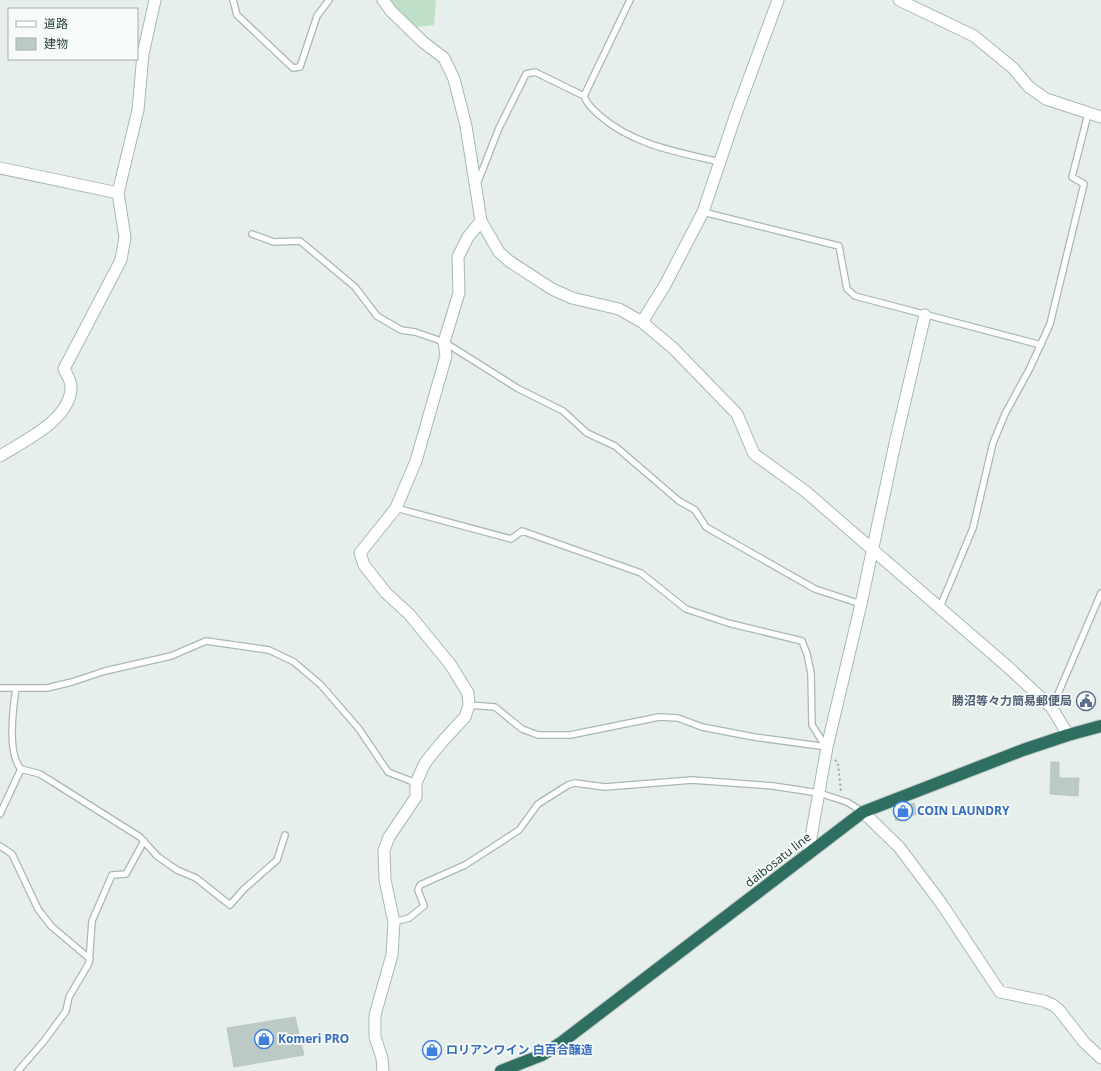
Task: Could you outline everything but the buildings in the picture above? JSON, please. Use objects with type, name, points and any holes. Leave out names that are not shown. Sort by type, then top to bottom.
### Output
[{"type":"highway","name":"daibosatu line","points":[[501,1071],[542,1055],[562,1042],[863,812],[1068,735],[1101,726]]},
{"type":"street","points":[[0,456],[43,429],[66,407],[71,385],[64,369],[121,260],[125,237],[118,193],[138,110],[143,54],[155,0]]},
{"type":"street","points":[[383,0],[391,11],[423,42],[444,58],[454,79],[466,126],[481,221],[499,252],[509,261],[552,289],[572,298],[619,309],[642,322],[673,348],[737,414],[754,454],[805,491],[940,607],[1052,708],[1068,735]]},
{"type":"street","points":[[642,322],[665,285],[703,212],[778,0]]},
{"type":"street","points":[[899,0],[974,36],[1013,68],[1029,87],[1046,99],[1101,117]]},
{"type":"street","points":[[0,168],[118,193]]},
{"type":"street","points":[[383,1071],[382,1058],[375,1037],[375,1015],[392,955],[394,922],[385,880],[384,850],[389,837],[416,797],[416,783],[429,758],[465,717],[469,705],[468,693],[450,664],[409,614],[386,592],[364,565],[360,553],[396,508],[416,461],[446,356],[444,342],[459,293],[458,257],[468,237],[481,221]]},
{"type":"street","points":[[808,854],[827,747],[861,604],[925,315]]},
{"type":"street","points":[[863,812],[899,847],[941,903],[1000,992],[1044,1001],[1060,1010],[1084,1042],[1101,1058]]},
{"type":"lane","points":[[233,0],[237,15],[293,68],[300,67],[317,16],[329,0]]},
{"type":"lane","points":[[630,0],[584,96],[586,103],[614,127],[661,149],[720,162]]},
{"type":"lane","points":[[475,188],[499,128],[526,74],[535,72],[584,96]]},
{"type":"lane","points":[[940,607],[973,528],[993,443],[1005,414],[1030,368],[1050,324],[1084,184],[1072,177],[1088,114]]},
{"type":"lane","points":[[703,212],[839,246],[847,289],[855,296],[1040,345]]},
{"type":"lane","points":[[252,234],[274,242],[300,241],[355,287],[377,316],[401,330],[415,332],[444,342],[517,388],[563,411],[587,433],[615,446],[679,501],[695,510],[706,527],[815,589],[861,604]]},
{"type":"lane","points":[[396,508],[511,539],[522,531],[641,574],[686,609],[728,623],[802,641],[807,654],[811,673],[812,725],[827,747]]},
{"type":"lane","points":[[1052,708],[1101,592]]},
{"type":"lane","points":[[0,688],[47,688],[72,682],[105,671],[171,656],[206,641],[269,650],[294,662],[321,685],[359,729],[388,772],[416,783]]},
{"type":"lane","points":[[16,688],[13,709],[14,752],[16,764],[21,769],[40,774],[144,841],[157,856],[177,870],[196,878],[230,905],[244,889],[277,860],[285,835]]},
{"type":"lane","points":[[469,705],[495,707],[522,729],[538,736],[570,735],[659,717],[678,718],[702,727],[754,737],[827,747]]},
{"type":"lane","points":[[0,814],[21,769]]},
{"type":"lane","points":[[394,922],[410,918],[424,906],[418,890],[420,885],[465,864],[512,834],[518,830],[538,804],[568,785],[575,783],[605,788],[692,780],[772,786],[819,793],[842,800],[863,812]]},
{"type":"lane","points":[[18,1071],[44,1041],[66,1011],[68,996],[90,959],[92,921],[112,875],[126,874],[144,841]]},
{"type":"lane","points":[[0,846],[12,854],[38,909],[50,926],[90,959]]},
{"type":"path","points":[[827,747],[838,763],[842,800]]},
{"type":"green space","points":[[387,0],[436,0],[434,25],[416,27]]},
{"type":"place","name":"勝沼等々力簡易郵便局","points":[[1086,701]]},
{"type":"place","name":"COIN LAUNDRY","points":[[903,811]]},
{"type":"place","name":"Komeri PRO","points":[[264,1039]]},
{"type":"place","name":"ロリアンワイン 白百合醸造","points":[[432,1050]]}]
